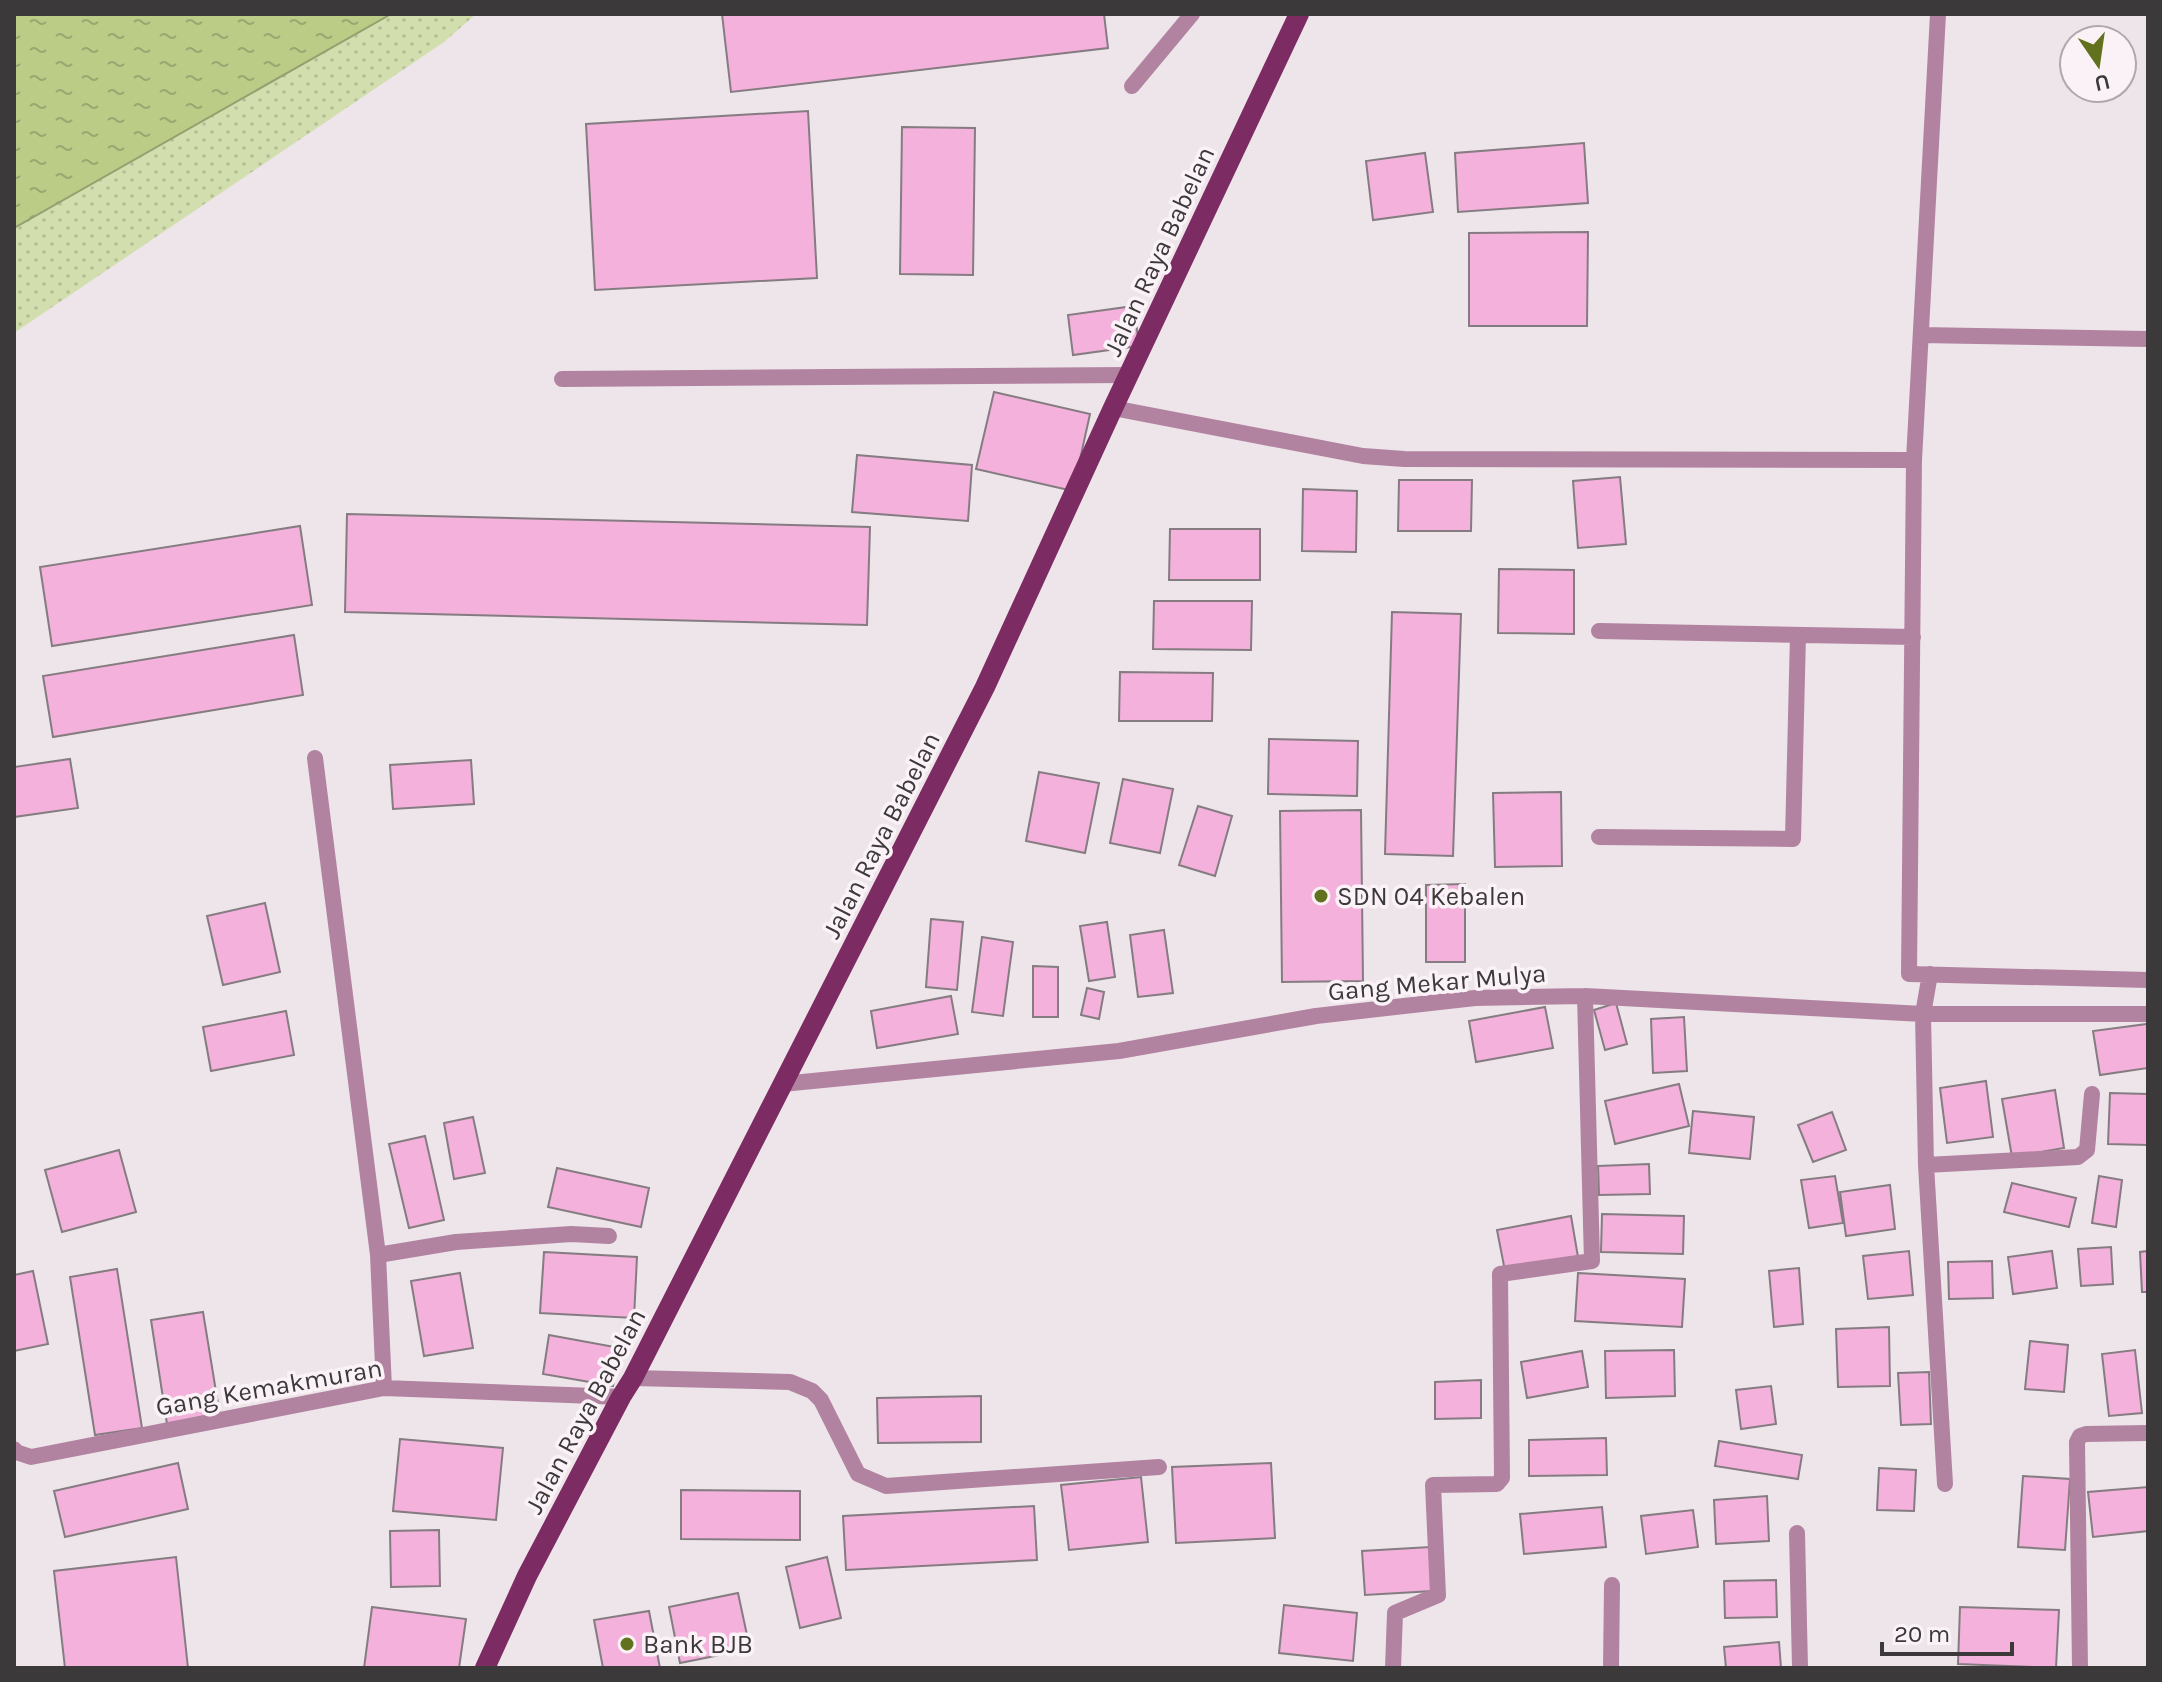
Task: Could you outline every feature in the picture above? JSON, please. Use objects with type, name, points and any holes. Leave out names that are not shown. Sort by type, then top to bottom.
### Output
[{"type":"main road","name":"Jalan Raya Babelan","points":[[485,1668],[527,1576],[633,1378],[985,687],[1299,14]]},
{"type":"street","points":[[1132,86],[1192,14]]},
{"type":"street","points":[[1938,14],[1914,460],[1909,974],[2148,980]]},
{"type":"street","points":[[1921,335],[2148,339]]},
{"type":"street","points":[[562,379],[1129,375]]},
{"type":"street","points":[[1113,408],[1363,456],[1435,459],[1914,460]]},
{"type":"street","points":[[1599,631],[1913,637]]},
{"type":"street","points":[[1599,837],[1793,839],[1798,635]]},
{"type":"street","points":[[315,758],[378,1255],[384,1388]]},
{"type":"street","points":[[1930,974],[1923,1014],[1926,1165],[1945,1484]]},
{"type":"street","points":[[1393,1668],[1395,1613],[1438,1595],[1433,1485],[1497,1484],[1502,1478],[1500,1274],[1592,1261],[1585,996]]},
{"type":"street","name":"Gang Mekar Mulya","points":[[782,1084],[1119,1051],[1316,1016],[1475,998],[1585,996],[1923,1014],[2148,1014]]},
{"type":"street","points":[[1926,1165],[2078,1157],[2087,1150],[2092,1094]]},
{"type":"street","points":[[378,1255],[456,1242],[571,1234],[609,1236]]},
{"type":"street","points":[[633,1378],[790,1382],[812,1391],[821,1400],[858,1474],[886,1486],[1159,1467]]},
{"type":"street","name":"Gang Kemakmuran","points":[[19,1452],[31,1457],[384,1388],[621,1397]]},
{"type":"street","points":[[2080,1668],[2077,1442],[2080,1436],[2086,1434],[2148,1433]]},
{"type":"street","points":[[1797,1533],[1800,1668]]},
{"type":"street","points":[[1611,1668],[1612,1585]]},
{"type":"shaded area","points":[[391,14],[476,14],[444,42],[14,333],[14,228]]},
{"type":"water","points":[[14,14],[391,14],[14,228]]},
{"type":"building","points":[[722,14],[1104,14],[1108,48],[731,92]]},
{"type":"building","points":[[808,111],[817,278],[595,290],[586,124]]},
{"type":"building","points":[[902,127],[975,128],[973,275],[900,274]]},
{"type":"building","points":[[1584,143],[1588,203],[1458,212],[1455,153]]},
{"type":"building","points":[[1425,153],[1433,212],[1373,220],[1366,161]]},
{"type":"building","points":[[1588,232],[1587,326],[1469,326],[1469,233]]},
{"type":"building","points":[[1134,306],[1139,346],[1073,355],[1068,315]]},
{"type":"building","points":[[994,392],[1090,414],[1073,491],[976,469]]},
{"type":"building","points":[[857,455],[972,465],[968,521],[852,512]]},
{"type":"building","points":[[1620,477],[1626,544],[1578,548],[1573,481]]},
{"type":"building","points":[[1399,480],[1472,480],[1471,531],[1398,531]]},
{"type":"building","points":[[1303,489],[1357,491],[1356,552],[1302,551]]},
{"type":"building","points":[[347,514],[870,527],[867,625],[345,612]]},
{"type":"building","points":[[300,526],[312,605],[52,646],[40,567]]},
{"type":"building","points":[[1170,529],[1260,529],[1260,580],[1169,580]]},
{"type":"building","points":[[1499,569],[1574,570],[1574,634],[1498,633]]},
{"type":"building","points":[[1154,601],[1252,601],[1251,650],[1153,649]]},
{"type":"building","points":[[1392,612],[1461,614],[1453,856],[1385,854]]},
{"type":"building","points":[[294,635],[303,695],[53,737],[43,676]]},
{"type":"building","points":[[1120,672],[1213,673],[1212,721],[1119,721]]},
{"type":"building","points":[[1269,739],[1358,741],[1357,796],[1268,794]]},
{"type":"building","points":[[70,759],[78,808],[14,817],[14,767]]},
{"type":"building","points":[[471,760],[474,804],[393,809],[390,765]]},
{"type":"building","points":[[1039,772],[1099,783],[1085,853],[1026,841]]},
{"type":"building","points":[[1123,779],[1173,789],[1160,853],[1110,843]]},
{"type":"building","points":[[1561,792],[1562,866],[1495,867],[1493,793]]},
{"type":"building","points":[[1198,806],[1232,816],[1215,876],[1179,865]]},
{"type":"building","name":"SDN 04 Kebalen","points":[[1361,810],[1363,981],[1282,982],[1280,811]]},
{"type":"building","points":[[1465,884],[1465,962],[1426,962],[1426,885]]},
{"type":"building","points":[[265,903],[280,972],[223,985],[207,916]]},
{"type":"building","points":[[931,919],[963,922],[957,990],[926,987]]},
{"type":"building","points":[[1107,922],[1115,977],[1089,981],[1080,926]]},
{"type":"building","points":[[1164,930],[1173,993],[1138,997],[1130,935]]},
{"type":"building","points":[[982,937],[1013,942],[1003,1016],[972,1012]]},
{"type":"building","points":[[1033,966],[1058,967],[1058,1017],[1033,1017]]},
{"type":"building","points":[[1087,988],[1104,992],[1099,1019],[1081,1015]]},
{"type":"building","points":[[951,996],[958,1034],[877,1048],[871,1011]]},
{"type":"building","points":[[1616,1003],[1627,1044],[1605,1050],[1594,1010]]},
{"type":"building","points":[[1545,1007],[1553,1048],[1476,1062],[1469,1021]]},
{"type":"building","points":[[286,1011],[294,1055],[211,1071],[203,1027]]},
{"type":"building","points":[[1684,1017],[1687,1071],[1653,1073],[1651,1019]]},
{"type":"building","points":[[2147,1024],[2148,1068],[2100,1075],[2093,1031]]},
{"type":"building","points":[[1986,1081],[1993,1137],[1947,1143],[1940,1088]]},
{"type":"building","points":[[1679,1084],[1689,1126],[1615,1144],[1605,1101]]},
{"type":"building","points":[[2055,1090],[2064,1148],[2012,1157],[2002,1099]]},
{"type":"building","points":[[2110,1093],[2148,1094],[2148,1145],[2108,1144]]},
{"type":"building","points":[[1693,1111],[1754,1117],[1750,1159],[1689,1153]]},
{"type":"building","points":[[1832,1112],[1846,1150],[1813,1162],[1798,1125]]},
{"type":"building","points":[[473,1117],[485,1173],[454,1179],[444,1123]]},
{"type":"building","points":[[425,1136],[444,1220],[409,1228],[389,1144]]},
{"type":"building","points":[[119,1150],[136,1212],[62,1232],[45,1170]]},
{"type":"building","points":[[1649,1164],[1650,1194],[1599,1195],[1598,1166]]},
{"type":"building","points":[[557,1168],[649,1188],[641,1227],[548,1207]]},
{"type":"building","points":[[1835,1176],[1843,1223],[1809,1228],[1801,1180]]},
{"type":"building","points":[[2099,1176],[2122,1180],[2116,1227],[2092,1223]]},
{"type":"building","points":[[2012,1183],[2076,1198],[2069,1227],[2004,1212]]},
{"type":"building","points":[[1890,1185],[1895,1229],[1846,1236],[1840,1192]]},
{"type":"building","points":[[1602,1214],[1684,1216],[1683,1254],[1601,1252]]},
{"type":"building","points":[[1571,1216],[1578,1257],[1505,1271],[1497,1230]]},
{"type":"building","points":[[2111,1247],[2113,1284],[2081,1286],[2078,1249]]},
{"type":"building","points":[[1909,1251],[1913,1295],[1868,1299],[1863,1256]]},
{"type":"building","points":[[2052,1251],[2057,1288],[2013,1294],[2008,1257]]},
{"type":"building","points":[[2148,1251],[2148,1292],[2142,1292],[2140,1252]]},
{"type":"building","points":[[544,1252],[637,1257],[634,1318],[540,1313]]},
{"type":"building","points":[[1992,1261],[1993,1298],[1949,1299],[1948,1262]]},
{"type":"building","points":[[1799,1268],[1803,1324],[1774,1327],[1769,1271]]},
{"type":"building","points":[[117,1269],[142,1428],[95,1435],[70,1277]]},
{"type":"building","points":[[33,1271],[48,1344],[14,1351],[14,1275]]},
{"type":"building","points":[[460,1273],[473,1348],[424,1356],[411,1281]]},
{"type":"building","points":[[1578,1273],[1685,1279],[1682,1327],[1575,1321]]},
{"type":"building","points":[[203,1312],[220,1416],[167,1424],[151,1320]]},
{"type":"building","points":[[1889,1327],[1890,1386],[1838,1387],[1836,1329]]},
{"type":"building","points":[[549,1335],[620,1348],[613,1386],[543,1374]]},
{"type":"building","points":[[2030,1341],[2068,1345],[2064,1392],[2025,1389]]},
{"type":"building","points":[[1674,1350],[1675,1396],[1606,1398],[1605,1351]]},
{"type":"building","points":[[2135,1350],[2142,1413],[2109,1416],[2102,1354]]},
{"type":"building","points":[[1582,1351],[1588,1387],[1527,1398],[1521,1362]]},
{"type":"building","points":[[1929,1372],[1931,1424],[1901,1425],[1898,1373]]},
{"type":"building","points":[[1481,1380],[1481,1418],[1435,1419],[1435,1382]]},
{"type":"building","points":[[1771,1386],[1776,1424],[1741,1429],[1736,1390]]},
{"type":"building","points":[[981,1396],[981,1442],[878,1443],[877,1398]]},
{"type":"building","points":[[1606,1438],[1607,1475],[1529,1476],[1529,1440]]},
{"type":"building","points":[[400,1439],[503,1448],[496,1520],[393,1511]]},
{"type":"building","points":[[1719,1441],[1802,1455],[1798,1479],[1715,1466]]},
{"type":"building","points":[[178,1463],[188,1509],[65,1537],[54,1491]]},
{"type":"building","points":[[1271,1463],[1275,1538],[1176,1543],[1172,1467]]},
{"type":"building","points":[[1879,1468],[1916,1470],[1914,1511],[1877,1510]]},
{"type":"building","points":[[2023,1476],[2070,1479],[2065,1550],[2018,1547]]},
{"type":"building","points":[[1141,1477],[1148,1542],[1069,1550],[1061,1485]]},
{"type":"building","points":[[2148,1487],[2148,1531],[2093,1537],[2088,1492]]},
{"type":"building","points":[[681,1490],[800,1491],[800,1540],[681,1539]]},
{"type":"building","points":[[1767,1496],[1769,1541],[1716,1544],[1714,1500]]},
{"type":"building","points":[[1034,1506],[1037,1560],[846,1570],[843,1516]]},
{"type":"building","points":[[1602,1507],[1606,1547],[1524,1554],[1520,1514]]},
{"type":"building","points":[[1693,1510],[1698,1547],[1646,1554],[1641,1516]]},
{"type":"building","points":[[439,1530],[440,1586],[391,1587],[390,1531]]},
{"type":"building","points":[[1430,1547],[1433,1591],[1365,1595],[1362,1551]]},
{"type":"building","points":[[176,1557],[188,1668],[65,1668],[54,1571]]},
{"type":"building","points":[[827,1557],[841,1618],[800,1628],[786,1567]]},
{"type":"building","points":[[1776,1580],[1777,1617],[1725,1618],[1724,1581]]},
{"type":"building","points":[[738,1593],[750,1649],[680,1663],[669,1607]]},
{"type":"building","points":[[1284,1605],[1357,1613],[1353,1661],[1279,1653]]},
{"type":"building","points":[[372,1607],[466,1619],[459,1668],[364,1668]]},
{"type":"building","points":[[1960,1607],[2059,1610],[2056,1668],[1958,1664]]},
{"type":"building","name":"Bank BJB","points":[[649,1611],[660,1668],[603,1668],[594,1620]]},
{"type":"building","points":[[1779,1642],[1781,1668],[1726,1668],[1724,1647]]},
{"type":"place","name":"SDN 04 Kebalen","points":[[1321,896]]},
{"type":"place","name":"Bank BJB","points":[[627,1644]]}]
